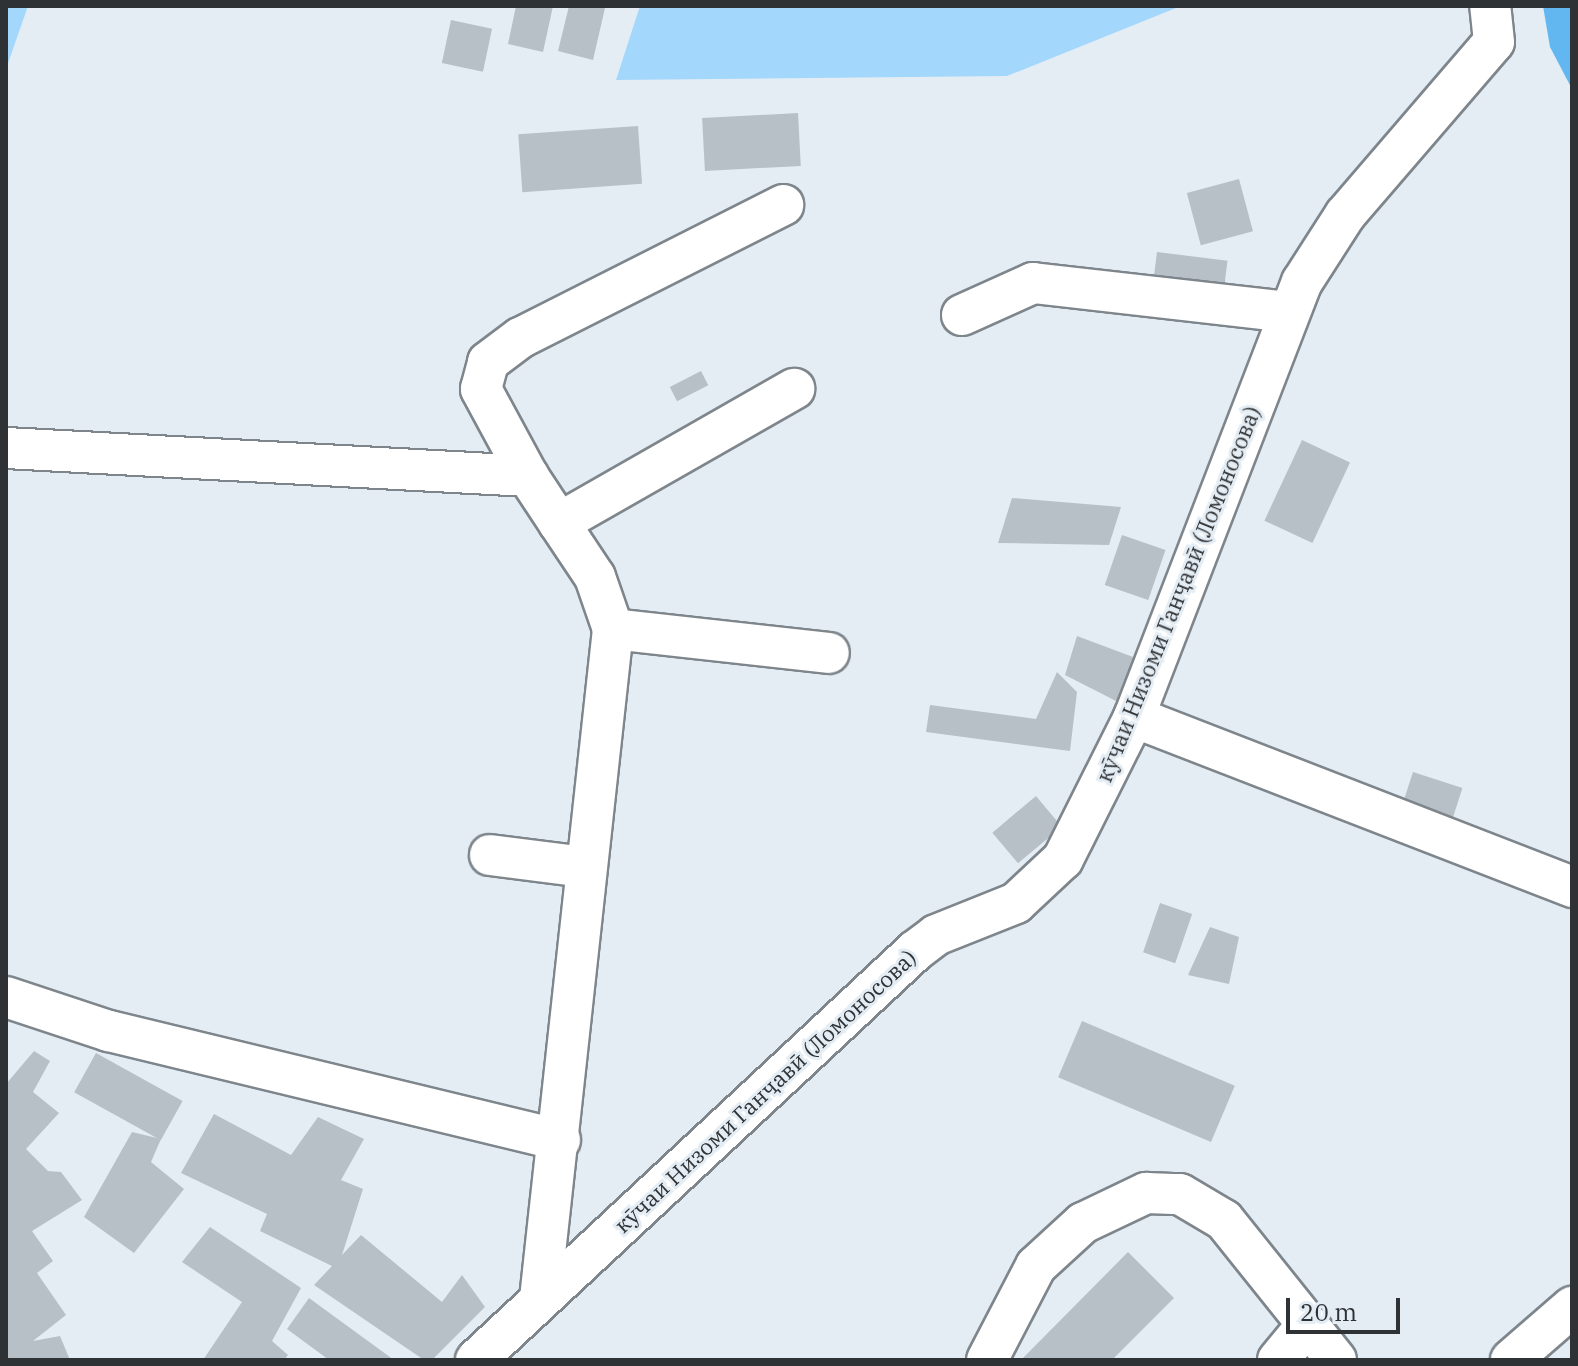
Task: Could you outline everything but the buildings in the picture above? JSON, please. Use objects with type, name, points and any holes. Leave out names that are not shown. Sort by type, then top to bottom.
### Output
[{"type":"street","name":"кӯчаи Низоми Ганҷавӣ (Ломоносова)","points":[[476,1360],[915,951],[936,935],[1016,903],[1036,888],[1063,859],[1134,717],[1289,312],[1323,245],[1494,42],[1490,6]]},
{"type":"street","points":[[540,1299],[560,1140],[585,867],[613,629],[595,577],[528,476],[481,389],[488,362],[520,338],[783,205]]},
{"type":"street","points":[[962,315],[1033,283],[1289,312]]},
{"type":"street","points":[[559,523],[794,389]]},
{"type":"street","points":[[6,448],[528,476]]},
{"type":"street","points":[[613,629],[829,653]]},
{"type":"street","points":[[1134,717],[1572,887]]},
{"type":"street","points":[[490,855],[585,867]]},
{"type":"street","points":[[6,997],[109,1031],[560,1140]]},
{"type":"street","points":[[987,1360],[1036,1266],[1083,1223],[1146,1193],[1180,1194],[1224,1220],[1336,1360]]},
{"type":"street","points":[[1511,1360],[1572,1307]]},
{"type":"street","points":[[1278,1360],[1307,1325]]},
{"type":"shaded area","points":[[6,6],[28,6],[6,69]]},
{"type":"shaded area","points":[[640,6],[1181,6],[1007,76],[616,80]]},
{"type":"shaded area","points":[[1543,6],[1572,6],[1572,89],[1550,47]]}]
